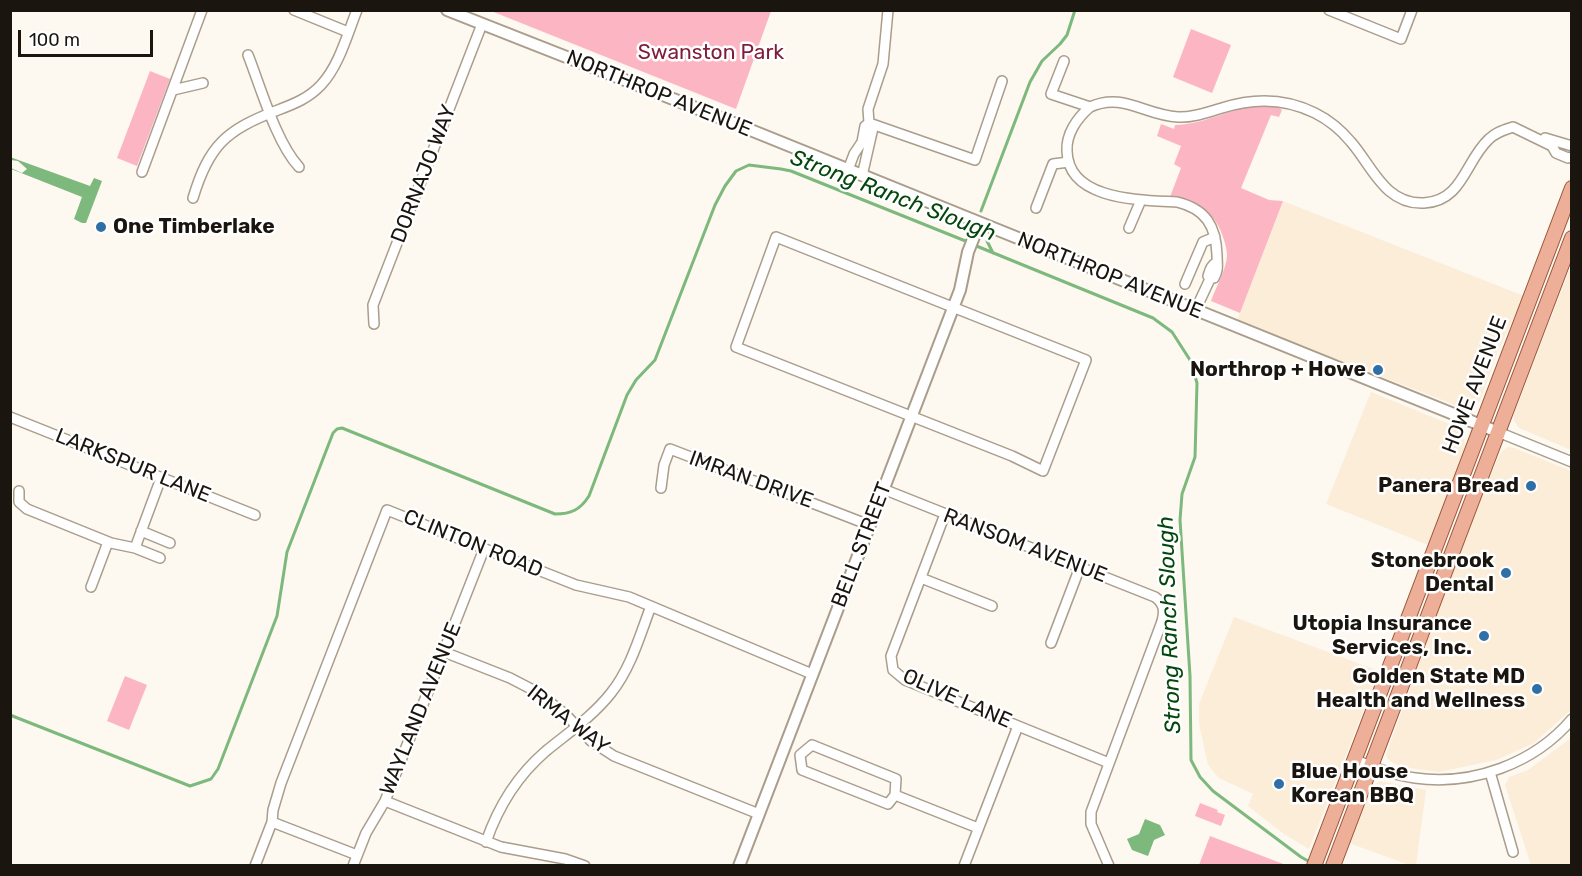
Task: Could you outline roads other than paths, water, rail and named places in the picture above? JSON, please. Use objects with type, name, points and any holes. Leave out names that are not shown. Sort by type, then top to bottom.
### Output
[{"type":"main road","name":"HOWE AVENUE","points":[[1316,860],[1572,188]]},
{"type":"main road","name":"HOWE AVENUE","points":[[1334,864],[1572,238]]},
{"type":"street","points":[[142,172],[202,10]]},
{"type":"street","points":[[294,10],[348,32]]},
{"type":"street","points":[[193,198],[201,173],[214,150],[239,127],[301,101],[321,85],[333,69],[357,10]]},
{"type":"street","name":"NORTHROP AVENUE","points":[[447,10],[1572,462]]},
{"type":"street","points":[[848,170],[854,154],[865,144],[873,128],[869,123],[868,109],[883,64],[888,10]]},
{"type":"street","points":[[1329,10],[1401,39],[1412,10]]},
{"type":"street","name":"DORNAJO WAY","points":[[374,324],[373,305],[482,24]]},
{"type":"street","points":[[248,55],[284,147],[299,167]]},
{"type":"street","points":[[1064,62],[1051,94],[1089,107]]},
{"type":"street","points":[[869,123],[975,160],[1002,81]]},
{"type":"street","points":[[173,90],[203,83]]},
{"type":"street","points":[[1196,310],[1210,279],[1214,278],[1219,267],[1215,237],[1207,219],[1195,208],[1177,202],[1117,197],[1090,186],[1076,175],[1069,162],[1067,148],[1070,133],[1079,117],[1089,107],[1101,102],[1118,101],[1163,115],[1178,117],[1198,115],[1250,101],[1285,103],[1300,107],[1339,130],[1352,143],[1386,190],[1403,200],[1416,203],[1431,202],[1452,192],[1460,184],[1481,147],[1494,135],[1513,127],[1553,144],[1561,141],[1572,146]]},
{"type":"street","points":[[862,176],[865,144]]},
{"type":"street","points":[[1553,144],[1556,153],[1568,158],[1572,157]]},
{"type":"street","points":[[1036,208],[1053,164],[1069,162]]},
{"type":"street","points":[[1129,228],[1141,200]]},
{"type":"street","name":"BELL STREET","points":[[739,866],[953,308],[964,277],[968,252],[979,224]]},
{"type":"street","points":[[776,237],[953,308],[1086,360],[1043,471],[1012,456],[736,347],[776,237]]},
{"type":"street","points":[[1185,284],[1203,242],[1215,237]]},
{"type":"street","name":"LARKSPUR LANE","points":[[10,417],[255,515]]},
{"type":"street","name":"IMRAN DRIVE","points":[[661,488],[664,465],[670,449],[783,490],[869,525]]},
{"type":"street","points":[[135,548],[161,478]]},
{"type":"street","name":"RANSOM AVENUE","points":[[883,489],[1155,597],[1163,607],[1161,624],[1109,763]]},
{"type":"street","points":[[19,491],[18,499],[24,508],[108,542],[135,548],[160,558]]},
{"type":"street","name":"CLINTON ROAD","points":[[255,866],[272,822],[281,783],[387,510],[576,585],[629,597],[812,674]]},
{"type":"street","name":"OLIVE LANE","points":[[945,514],[891,656],[893,670],[905,680],[1109,763]]},
{"type":"street","points":[[141,531],[170,543]]},
{"type":"street","points":[[91,587],[108,542]]},
{"type":"street","name":"WAYLAND AVENUE","points":[[352,866],[366,833],[385,801],[484,549]]},
{"type":"street","points":[[1051,643],[1080,567]]},
{"type":"street","points":[[921,578],[992,606]]},
{"type":"street","points":[[486,842],[496,817],[517,782],[544,753],[603,703],[620,681],[651,606]]},
{"type":"street","name":"IRMA WAY","points":[[444,652],[510,678],[537,692],[558,708],[591,741],[614,756],[759,814]]},
{"type":"street","points":[[1353,759],[1396,774],[1432,780],[1469,777],[1507,766],[1539,748],[1572,719]]},
{"type":"street","points":[[964,866],[1018,726]]},
{"type":"street","points":[[812,745],[896,779],[895,795],[888,804],[802,770],[800,754],[812,745]]},
{"type":"street","points":[[784,748],[800,754]]},
{"type":"street","points":[[1109,763],[1093,805],[1091,818],[1109,866]]},
{"type":"street","points":[[1490,772],[1513,852]]},
{"type":"street","points":[[895,795],[978,828]]},
{"type":"street","points":[[385,801],[486,842],[520,852],[565,859],[585,866]]},
{"type":"street","points":[[272,822],[357,855]]},
{"type":"waterway","points":[[981,211],[1030,82],[1042,61],[1067,35],[1075,10]]},
{"type":"waterway","name":"Strong Ranch Slough","points":[[10,715],[190,786],[211,779],[218,769],[277,616],[287,552],[333,433],[337,429],[342,428],[555,514],[579,508],[589,496],[627,395],[636,380],[655,360],[715,205],[736,171],[749,165],[791,171],[968,242]]},
{"type":"waterway","points":[[987,241],[993,253]]},
{"type":"waterway","name":"Strong Ranch Slough","points":[[974,245],[1153,318],[1172,332],[1190,360],[1197,383],[1195,457],[1182,494],[1180,520],[1190,676],[1191,760],[1200,777],[1213,791],[1310,862]]},
{"type":"place","name":"One Timberlake","points":[[101,227]]},
{"type":"place","name":"Northrop + Howe","points":[[1378,370]]},
{"type":"place","name":"Panera Bread","points":[[1531,486]]},
{"type":"place","name":"Stonebrook Dental","points":[[1506,573]]},
{"type":"place","name":"Utopia Insurance Services, Inc.","points":[[1484,636]]},
{"type":"place","name":"Golden State MD Health and Wellness","points":[[1537,689]]},
{"type":"place","name":"Blue House Korean BBQ","points":[[1279,784]]},
{"type":"park label","name":"Swanston Park","points":[[711,53]]}]
